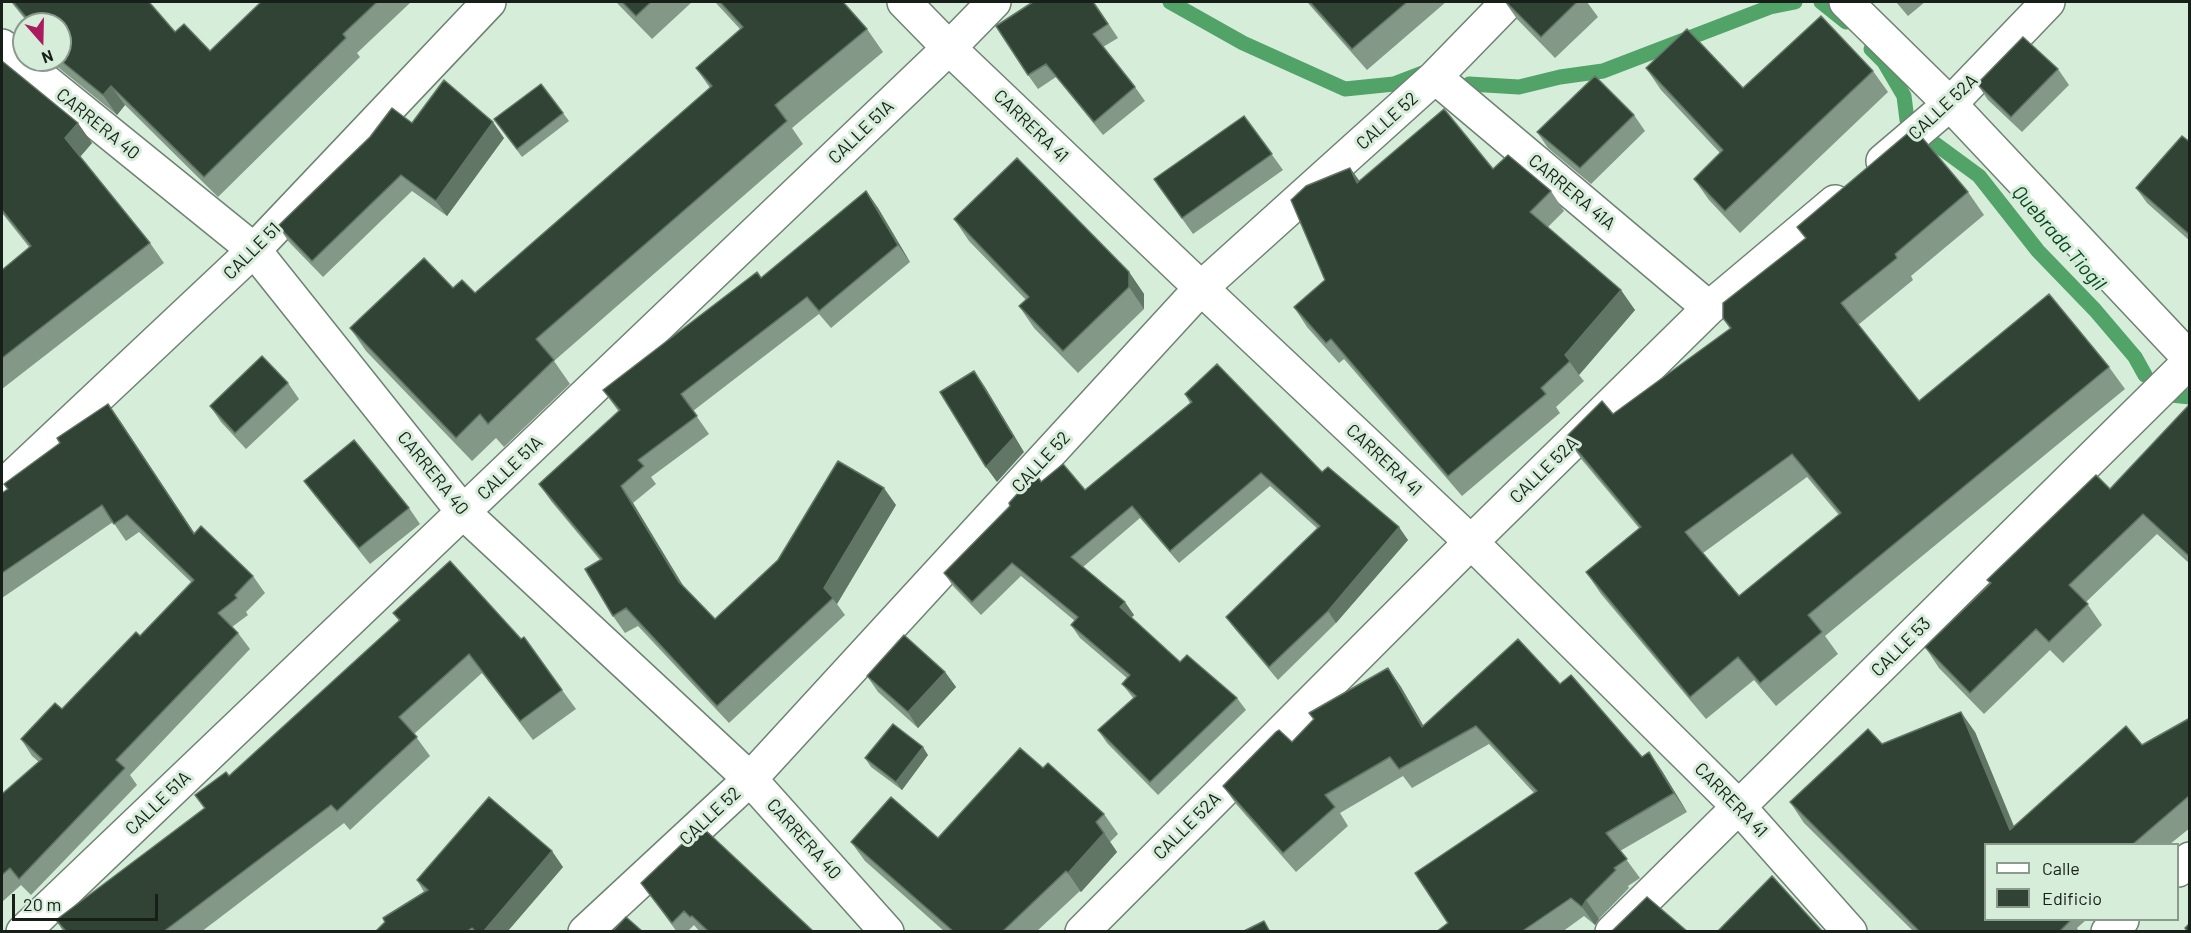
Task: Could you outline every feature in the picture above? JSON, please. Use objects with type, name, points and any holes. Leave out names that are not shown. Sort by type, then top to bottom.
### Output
[{"type":"street","name":"CALLE 51","points":[[2,487],[254,250],[489,2]]},
{"type":"street","name":"CARRERA 41","points":[[904,2],[949,48],[1471,542],[1739,807],[1850,932]]},
{"type":"street","name":"CALLE 51A","points":[[22,932],[464,513],[949,48],[994,2]]},
{"type":"street","name":"CALLE 52","points":[[585,932],[750,779],[1201,288],[1435,77],[1508,2]]},
{"type":"street","points":[[1846,2],[1950,104],[2190,360]]},
{"type":"street","name":"CALLE 52A","points":[[1082,932],[1471,542],[1709,308],[1950,104],[2048,2]]},
{"type":"street","name":"CARRERA 40","points":[[2,45],[254,250],[464,513],[750,779],[887,932]]},
{"type":"street","name":"CARRERA 41A","points":[[1435,77],[1709,308]]},
{"type":"street","name":"CALLE 53","points":[[1611,932],[2190,360]]},
{"type":"street","points":[[2108,932],[2121,921]]},
{"type":"building","points":[[13,2],[149,2],[175,32],[184,24],[210,51],[261,2],[377,2],[343,34],[346,38],[204,177],[111,86],[103,95],[72,70],[72,12],[22,12]]},
{"type":"building","points":[[622,2],[651,2],[636,16]]},
{"type":"building","points":[[720,2],[843,2],[867,29],[775,105],[787,121],[536,339],[554,360],[488,424],[480,414],[456,438],[350,328],[424,258],[453,288],[462,280],[475,293],[712,86],[696,68],[743,27]]},
{"type":"building","points":[[1033,2],[1093,2],[1108,24],[1093,34],[1135,87],[1094,122],[1046,64],[1028,75],[996,26]]},
{"type":"building","points":[[1310,2],[1407,2],[1352,49]]},
{"type":"building","points":[[1506,2],[1577,2],[1541,37]]},
{"type":"building","points":[[1821,16],[1873,71],[1725,211],[1694,179],[1723,150],[1646,68],[1687,29],[1743,88]]},
{"type":"building","points":[[2023,37],[2058,69],[2011,117],[1977,84]]},
{"type":"building","points":[[2,61],[12,69],[12,72],[15,72],[78,123],[65,138],[150,243],[2,358],[2,270],[31,246],[2,210]]},
{"type":"building","points":[[1595,76],[1634,115],[1580,168],[1537,132]]},
{"type":"building","points":[[444,80],[493,122],[436,201],[401,175],[312,261],[278,226],[370,137],[392,108],[412,123]]},
{"type":"building","points":[[541,84],[563,113],[517,149],[494,119]]},
{"type":"building","points":[[1444,109],[1493,169],[1508,155],[1551,191],[1530,212],[1621,290],[1565,355],[1570,361],[1541,388],[1546,394],[1448,476],[1331,339],[1326,343],[1294,307],[1325,280],[1291,200],[1306,186],[1350,168],[1357,183]]},
{"type":"building","points":[[1244,116],[1272,154],[1182,218],[1154,179]]},
{"type":"building","points":[[1914,128],[1968,192],[1895,254],[1897,258],[1841,303],[1919,401],[2049,294],[2109,367],[1808,615],[1822,632],[1760,683],[1738,657],[1690,697],[1586,572],[1641,527],[1566,437],[1602,401],[1613,414],[1731,328],[1723,318],[1723,303],[1806,238],[1797,227]],"holes":[[[1792,454],[1841,513],[1739,596],[1685,532]]]},
{"type":"building","points":[[2182,136],[2190,142],[2190,235],[2136,188]]},
{"type":"building","points":[[1017,158],[1129,272],[1129,287],[1063,351],[1019,306],[1029,297],[954,219]]},
{"type":"building","points":[[866,191],[898,245],[819,311],[807,297],[681,394],[697,416],[638,460],[644,466],[621,486],[679,582],[715,619],[778,560],[838,461],[884,488],[824,588],[833,598],[717,706],[626,608],[613,616],[585,569],[602,559],[539,484],[620,410],[603,390],[757,272],[761,278]]},
{"type":"building","points":[[262,356],[288,383],[235,433],[210,406]]},
{"type":"building","points":[[1217,364],[1322,472],[1328,467],[1399,527],[1328,611],[1269,667],[1226,617],[1320,526],[1261,473],[1170,551],[1132,506],[1071,557],[1125,602],[1120,607],[1180,662],[1187,655],[1237,698],[1150,782],[1098,730],[1136,696],[1122,684],[1130,675],[1071,625],[1078,617],[1012,563],[972,602],[944,573],[1010,506],[1009,503],[1036,473],[1041,482],[1063,464],[1085,490],[1192,402],[1185,394]]},
{"type":"building","points":[[974,371],[1014,437],[986,467],[940,392]]},
{"type":"building","points":[[108,404],[194,534],[201,526],[253,576],[235,595],[237,598],[218,613],[238,633],[116,760],[125,768],[19,879],[10,868],[2,875],[2,794],[42,759],[21,739],[55,703],[62,709],[136,632],[140,636],[194,580],[127,515],[114,524],[102,505],[2,573],[2,493],[8,489],[4,484],[60,443],[57,438]]},
{"type":"building","points":[[2188,406],[2190,408],[2190,557],[2143,514],[2069,585],[2088,604],[2049,642],[2036,629],[1970,693],[1925,647],[1991,583],[1987,580],[2096,475],[2110,489]]},
{"type":"building","points":[[354,440],[409,508],[359,548],[304,481]]},
{"type":"building","points":[[450,561],[521,639],[524,637],[562,690],[520,721],[469,654],[399,717],[417,737],[337,811],[331,805],[163,932],[63,932],[65,930],[56,920],[205,808],[195,795],[226,772],[229,776],[400,620],[393,613]]},
{"type":"building","points":[[904,635],[945,672],[908,712],[867,676]]},
{"type":"building","points":[[1518,639],[1560,684],[1571,675],[1642,757],[1649,752],[1674,793],[1606,833],[1627,859],[1614,868],[1616,870],[1582,907],[1571,898],[1521,932],[1436,932],[1448,923],[1415,873],[1537,791],[1476,726],[1399,769],[1390,757],[1325,795],[1335,807],[1283,853],[1223,786],[1276,732],[1279,730],[1292,742],[1314,719],[1309,713],[1388,668],[1422,727]]},
{"type":"building","points":[[1961,712],[2010,830],[2126,726],[2142,745],[2190,718],[2190,795],[2134,843],[1984,843],[1984,921],[2070,921],[2059,932],[1920,932],[1790,802],[1868,729],[1882,744]]},
{"type":"building","points":[[893,724],[923,747],[896,782],[865,758]]},
{"type":"building","points":[[1020,748],[1043,768],[1048,763],[1104,814],[1096,822],[1104,833],[1068,873],[1066,871],[1002,932],[954,932],[851,842],[891,797],[938,838]]},
{"type":"building","points":[[489,797],[552,851],[483,932],[476,932],[472,928],[466,932],[375,932],[385,922],[383,918],[428,890],[417,880]]},
{"type":"building","points":[[701,826],[814,932],[709,932],[684,911],[672,923],[641,883]]},
{"type":"building","points":[[1772,876],[1823,932],[1717,932]]},
{"type":"building","points":[[1647,897],[1688,932],[1611,932]]},
{"type":"building","points":[[626,917],[643,932],[612,932]]},
{"type":"building","points":[[1264,921],[1270,932],[1242,932]]},
{"type":"building","points":[[2190,923],[2190,932],[2188,932],[2185,928]]},
{"type":"waterway","name":"Quebrada Tiogil","points":[[1170,2],[1243,43],[1345,89],[1394,84],[1428,71]]},
{"type":"waterway","name":"Quebrada Tiogil","points":[[1469,84],[1519,87],[1560,77],[1603,71],[1770,7],[1795,2]]},
{"type":"waterway","name":"Quebrada Tiogil","points":[[1821,2],[1846,22]]},
{"type":"waterway","name":"Quebrada Tiogil","points":[[1871,49],[1884,62],[1904,96],[1907,120]]},
{"type":"waterway","name":"Quebrada Tiogil","points":[[1930,140],[1979,176],[2038,251],[2095,310],[2135,357],[2145,375]]},
{"type":"waterway","name":"Quebrada Tiogil","points":[[2171,395],[2190,397]]}]
